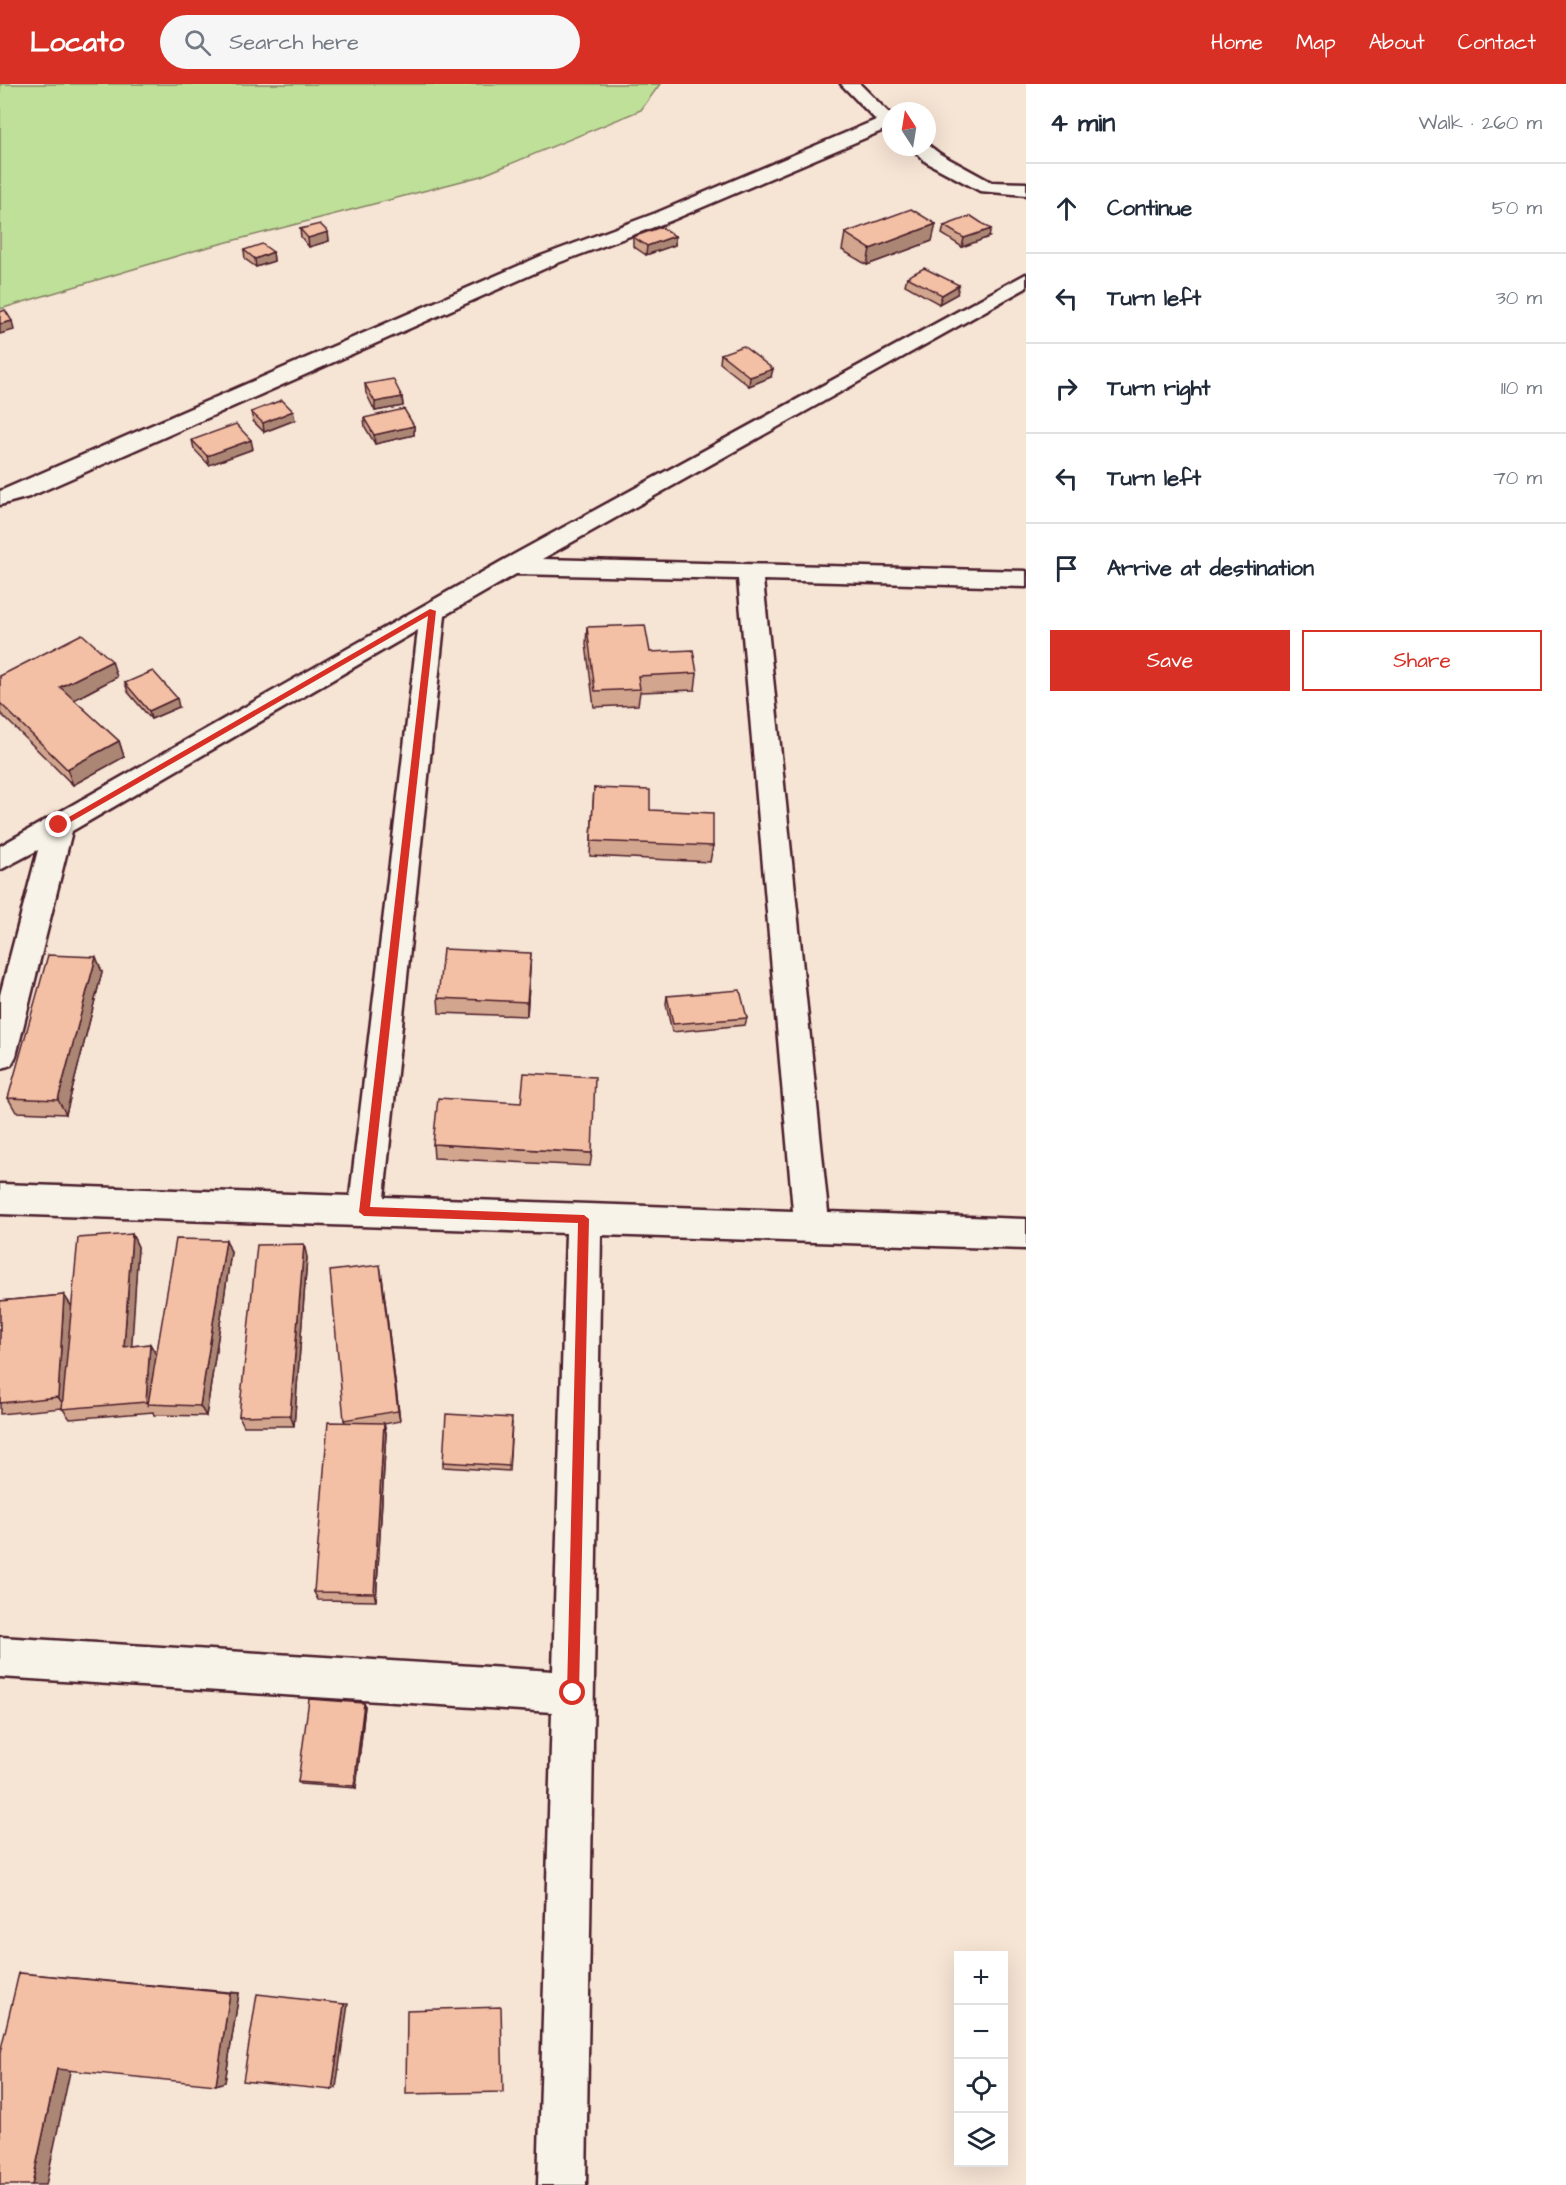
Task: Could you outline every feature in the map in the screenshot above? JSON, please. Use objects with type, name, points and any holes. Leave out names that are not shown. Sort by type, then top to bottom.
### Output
[{"type":"street","points":[[850,84],[882,115]]},
{"type":"street","points":[[0,498],[43,482],[548,260],[663,217],[882,126]]},
{"type":"street","points":[[930,156],[987,187],[1026,189]]},
{"type":"street","points":[[0,859],[511,566],[1026,280]]},
{"type":"street","points":[[511,566],[1026,579]]},
{"type":"street","points":[[750,572],[812,1227]]},
{"type":"street","points":[[364,1212],[433,611]]},
{"type":"street","points":[[0,1056],[59,825]]},
{"type":"street","points":[[0,1199],[1026,1234]]},
{"type":"street","points":[[562,2185],[584,1219]]},
{"type":"street","points":[[0,1658],[573,1693]]},
{"type":"green space","points":[[0,84],[660,84],[641,110],[481,176],[197,250],[0,309]]},
{"type":"building","points":[[911,209],[936,224],[870,249],[845,233]]},
{"type":"building","points":[[971,216],[991,229],[964,238],[944,226]]},
{"type":"building","points":[[320,224],[328,232],[308,238],[300,229]]},
{"type":"building","points":[[661,227],[675,236],[647,246],[633,237]]},
{"type":"building","points":[[262,244],[273,252],[255,259],[244,250]]},
{"type":"building","points":[[924,268],[959,285],[942,295],[907,277]]},
{"type":"building","points":[[5,310],[12,321],[0,324],[0,312]]},
{"type":"building","points":[[743,346],[773,369],[750,377],[721,354]]},
{"type":"building","points":[[393,379],[402,397],[375,402],[365,384]]},
{"type":"building","points":[[282,400],[293,411],[263,423],[251,412]]},
{"type":"building","points":[[404,409],[414,426],[374,435],[364,418]]},
{"type":"building","points":[[236,424],[251,440],[207,456],[192,440]]},
{"type":"building","points":[[645,625],[650,652],[693,650],[697,673],[638,676],[640,689],[595,691],[587,627]]},
{"type":"building","points":[[82,634],[112,661],[60,687],[119,741],[67,769],[0,703],[0,676]]},
{"type":"building","points":[[153,671],[177,698],[149,711],[125,683]]},
{"type":"building","points":[[594,788],[650,790],[650,810],[713,813],[713,846],[591,841]]},
{"type":"building","points":[[443,949],[531,953],[527,1002],[438,998]]},
{"type":"building","points":[[48,955],[96,957],[58,1100],[8,1098]]},
{"type":"building","points":[[740,990],[747,1018],[673,1024],[667,996]]},
{"type":"building","points":[[524,1073],[595,1077],[592,1153],[433,1144],[438,1098],[521,1103]]},
{"type":"building","points":[[132,1234],[124,1347],[150,1344],[146,1402],[62,1409],[78,1238]]},
{"type":"building","points":[[176,1239],[226,1240],[200,1406],[148,1404]]},
{"type":"building","points":[[304,1244],[290,1415],[239,1416],[257,1245]]},
{"type":"building","points":[[380,1265],[398,1411],[344,1420],[330,1271]]},
{"type":"building","points":[[64,1295],[58,1397],[0,1403],[0,1301]]},
{"type":"building","points":[[446,1414],[512,1418],[509,1466],[443,1462]]},
{"type":"building","points":[[328,1422],[384,1423],[374,1593],[314,1592]]},
{"type":"building","points":[[309,1699],[364,1703],[354,1786],[298,1782]]},
{"type":"building","points":[[19,1973],[230,1993],[216,2085],[57,2069],[32,2185],[0,2185],[0,2053]]},
{"type":"building","points":[[257,1994],[344,2004],[332,2090],[243,2081]]},
{"type":"building","points":[[501,2007],[503,2092],[406,2094],[407,2010]]},
{"type":"route","points":[[59,825],[433,611],[364,1212],[584,1219],[573,1693]]}]
